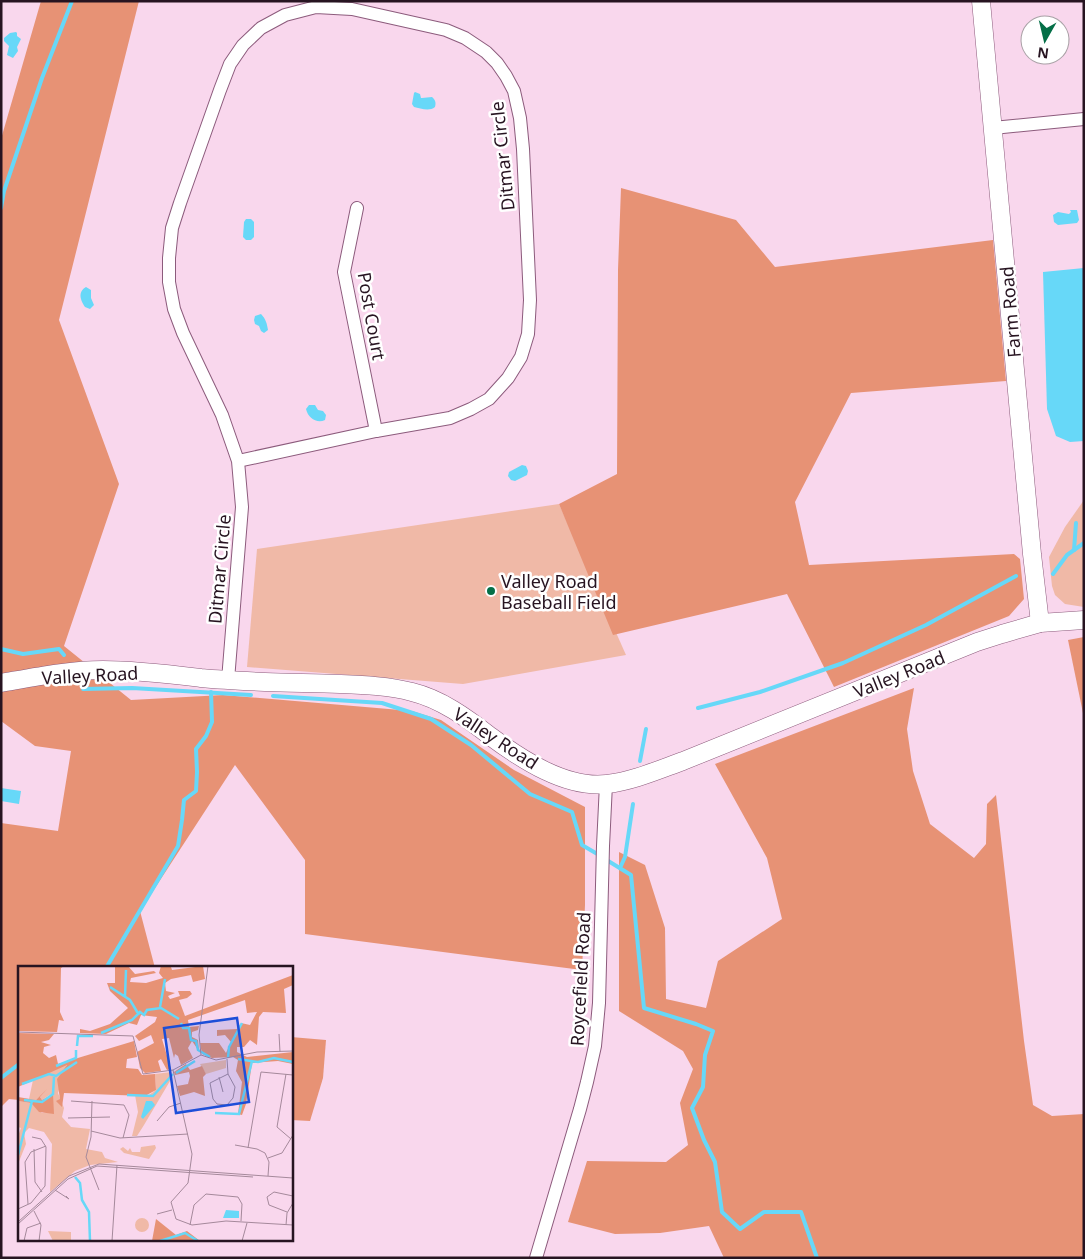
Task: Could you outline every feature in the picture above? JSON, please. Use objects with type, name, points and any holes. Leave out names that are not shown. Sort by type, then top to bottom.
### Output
[{"type":"street","name":"Farm Road","points":[[981,1],[1040,623]]},
{"type":"street","name":"Ditmar Circle","points":[[228,680],[242,507],[238,461],[222,415],[183,334],[174,309],[169,282],[172,228],[220,90],[230,64],[243,45],[261,28],[285,15],[316,7],[352,10],[446,30],[465,38],[486,52],[506,76],[514,92],[520,118],[530,300],[528,334],[521,357],[508,378],[489,398],[471,409],[450,418],[376,431],[238,461]]},
{"type":"street","points":[[993,128],[1084,119]]},
{"type":"street","name":"Post Court","points":[[356,208],[344,272],[376,431]]},
{"type":"street","name":"Valley Road","points":[[1,682],[100,670],[148,672],[228,680],[391,687],[430,698],[455,711],[501,744],[540,768],[582,784],[606,784],[656,771],[977,642],[1040,623],[1084,620]]},
{"type":"street","name":"Roycefield Road","points":[[536,1258],[585,1091],[595,1046],[599,1003],[606,784]]},
{"type":"shaded area","points":[[41,1],[139,1],[59,320],[119,484],[64,646],[131,700],[223,695],[412,711],[441,720],[514,770],[585,807],[585,905],[582,970],[305,934],[305,860],[235,765],[140,911],[154,966],[18,966],[18,1100],[9,1099],[1,1107],[1,823],[58,831],[71,751],[35,746],[1,721],[1,139]]},
{"type":"shaded area","points":[[621,188],[736,220],[775,267],[993,240],[1006,381],[851,393],[795,502],[809,565],[1014,554],[1020,559],[1024,599],[1009,616],[834,687],[787,594],[613,635],[559,504],[617,474],[618,270]]},
{"type":"shaded area","points":[[1084,500],[1084,607],[1065,604],[1055,595],[1052,586],[1049,557],[1065,527]]},
{"type":"shaded area","points":[[559,504],[626,655],[463,684],[247,667],[257,549]]},
{"type":"shaded area","points":[[1084,637],[1084,718],[1068,640]]},
{"type":"shaded area","points":[[914,688],[907,729],[913,771],[930,824],[974,858],[986,844],[987,804],[996,795],[1033,1105],[1052,1116],[1084,1114],[1084,1258],[724,1258],[709,1226],[660,1233],[615,1234],[568,1222],[587,1161],[666,1162],[688,1145],[680,1103],[693,1069],[683,1051],[619,1011],[619,852],[645,865],[665,928],[666,999],[706,1008],[718,961],[782,919],[767,858],[715,764]]},
{"type":"shaded area","points":[[292,1037],[326,1040],[323,1078],[310,1121],[292,1120]]},
{"type":"water","points":[[16,32],[17,36],[21,39],[17,47],[18,51],[13,58],[7,55],[9,46],[4,41],[4,38],[10,33]]},
{"type":"water","points":[[415,92],[420,94],[421,98],[432,97],[435,107],[427,109],[414,107],[412,104]]},
{"type":"water","points":[[1070,210],[1077,210],[1079,220],[1077,223],[1058,225],[1054,222],[1053,215],[1058,212],[1069,214]]},
{"type":"water","points":[[246,219],[251,219],[254,222],[254,237],[251,240],[246,240],[243,237]]},
{"type":"water","points":[[1084,268],[1084,441],[1070,442],[1056,436],[1047,409],[1043,272]]},
{"type":"water","points":[[86,287],[91,290],[91,298],[94,305],[90,309],[85,307],[81,297],[81,291]]},
{"type":"water","points":[[261,314],[268,330],[264,333],[255,324],[254,320],[255,316]]},
{"type":"water","points":[[309,405],[315,405],[318,410],[323,411],[326,415],[325,420],[316,421],[311,417],[306,409]]},
{"type":"water","points":[[522,465],[526,466],[527,475],[515,481],[511,480],[508,476],[509,472]]},
{"type":"water","points":[[1,788],[21,791],[19,804],[1,801]]},
{"type":"waterway","points":[[1,208],[4,191],[42,78],[72,1]]},
{"type":"waterway","points":[[1074,550],[1076,523]]},
{"type":"waterway","points":[[1053,574],[1067,555],[1084,543]]},
{"type":"waterway","points":[[698,708],[760,692],[843,663],[926,625],[1016,576]]},
{"type":"waterway","points":[[1,649],[23,654],[59,649],[64,655]]},
{"type":"waterway","points":[[83,689],[132,688],[251,695]]},
{"type":"waterway","points":[[107,966],[178,846],[184,800],[196,791],[196,749],[206,736],[212,722],[211,692]]},
{"type":"waterway","points":[[273,696],[382,703],[431,719],[471,745],[530,794],[572,812],[582,845],[599,855]]},
{"type":"waterway","points":[[640,761],[646,729]]},
{"type":"waterway","points":[[620,868],[625,857],[633,804]]},
{"type":"waterway","points":[[605,859],[631,875],[644,1008],[713,1031],[705,1055],[703,1087],[692,1108],[715,1162],[722,1212],[740,1229],[764,1212],[801,1212],[817,1258]]},
{"type":"waterway","points":[[1,1078],[18,1065]]},
{"type":"place","name":"Valley Road Baseball Field","points":[[491,591]]}]
